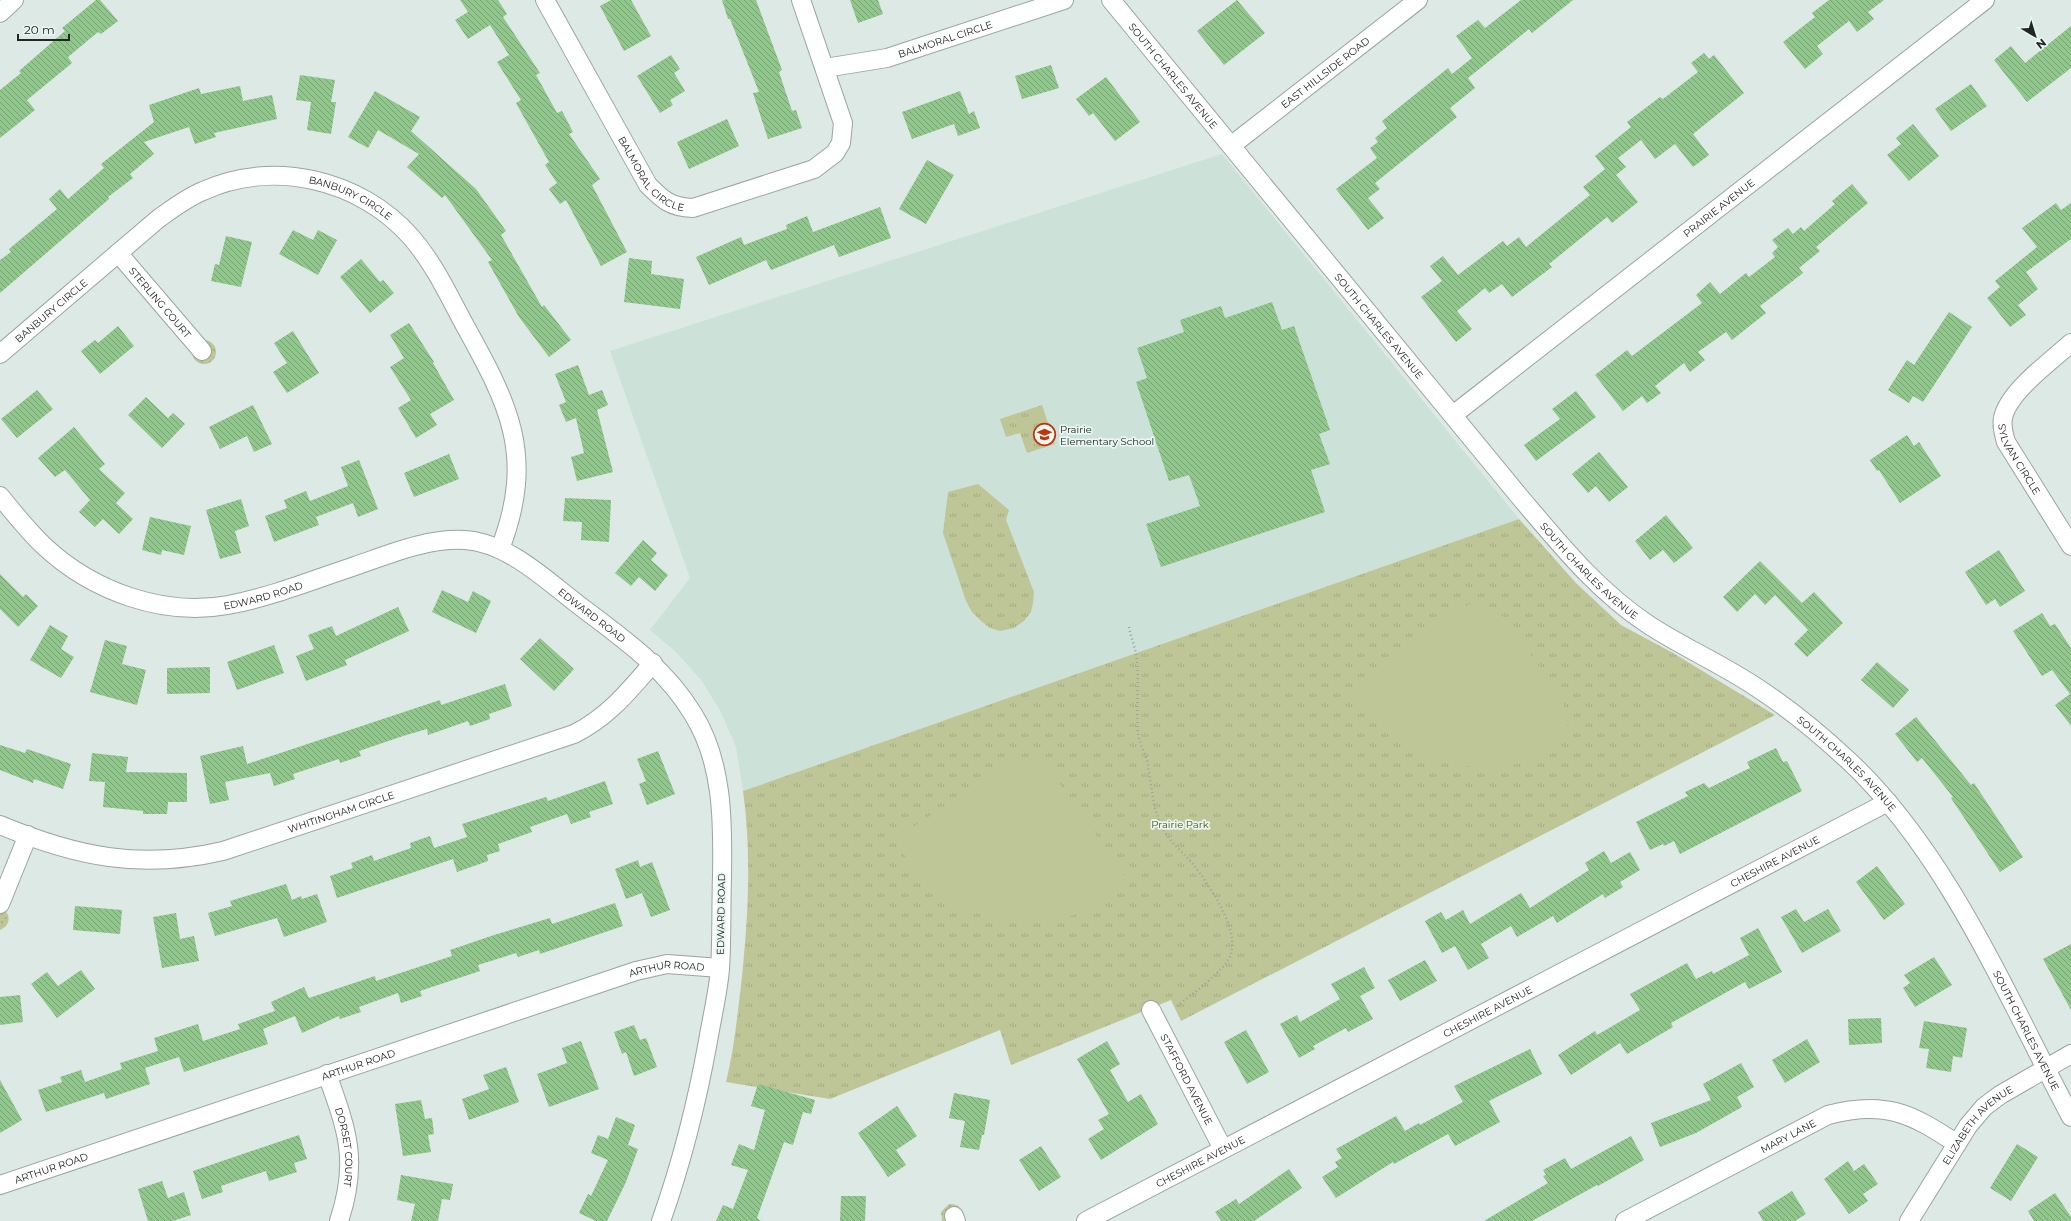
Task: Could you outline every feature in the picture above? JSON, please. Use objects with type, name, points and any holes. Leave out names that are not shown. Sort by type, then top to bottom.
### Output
[{"type":"street","points":[[0,12],[14,0]]},
{"type":"street","name":"BALMORAL CIRCLE","points":[[545,0],[648,185],[664,201],[674,206],[693,208],[814,169],[835,152],[841,143],[843,123],[801,0]]},
{"type":"street","name":"BALMORAL CIRCLE","points":[[825,68],[887,58],[1064,0]]},
{"type":"street","name":"SOUTH CHARLES AVENUE","points":[[1111,0],[1232,145],[1548,531],[1585,572],[1610,596],[1653,627],[1759,688],[1810,726],[1850,761],[1888,802],[1937,868],[1965,916],[2071,1117]]},
{"type":"street","name":"EAST HILLSIDE ROAD","points":[[1232,145],[1418,0]]},
{"type":"street","name":"PRAIRIE AVENUE","points":[[1454,415],[1985,0]]},
{"type":"street","name":"BANBURY CIRCLE","points":[[0,354],[178,204],[203,191],[240,179],[279,176],[310,179],[334,186],[362,198],[382,210],[400,225],[424,254],[492,375],[501,395],[512,429],[516,453],[517,478],[510,522],[500,549]]},
{"type":"street","name":"STERLING COURT","points":[[118,253],[202,352]]},
{"type":"street","name":"SYLVAN CIRCLE","points":[[2071,343],[2012,397],[2002,419],[2002,429],[2006,442],[2071,546]]},
{"type":"street","name":"EDWARD ROAD","points":[[0,496],[45,547],[85,577],[113,591],[142,600],[162,604],[206,607],[224,605],[259,598],[405,549],[442,540],[480,542],[500,549],[524,565],[653,663],[676,688],[695,716],[712,756],[716,776],[721,810],[722,853],[720,968],[699,1093],[683,1155],[661,1221]]},
{"type":"street","name":"WHITINGHAM CIRCLE","points":[[0,825],[80,852],[109,859],[160,861],[194,858],[223,851],[574,734],[589,726],[613,708],[653,663]]},
{"type":"street","name":"CHESHIRE AVENUE","points":[[1086,1221],[1888,802]]},
{"type":"street","points":[[0,904],[28,835]]},
{"type":"street","name":"ARTHUR ROAD","points":[[0,1185],[651,966],[682,964],[720,968]]},
{"type":"street","name":"STAFFORD AVENUE","points":[[1151,1010],[1223,1149]]},
{"type":"street","name":"ELIZABETH AVENUE","points":[[1909,1221],[1968,1126],[1984,1107],[2000,1095],[2071,1054]]},
{"type":"street","name":"DORSET COURT","points":[[327,1074],[344,1121],[350,1149],[350,1180],[339,1221]]},
{"type":"street","name":"MARY LANE","points":[[1625,1221],[1828,1115],[1846,1110],[1871,1109],[1897,1111],[1919,1120],[1957,1144]]},
{"type":"path","points":[[1128,627],[1137,658],[1138,734],[1148,763],[1152,796],[1156,813],[1165,833],[1201,875],[1217,899],[1230,934],[1231,955],[1226,963],[1210,979],[1177,1006]]},
{"type":"shaded area","name":"Prairie Elementary School","points":[[1222,154],[1519,519],[743,791],[736,747],[721,712],[702,681],[676,652],[650,630],[690,578],[610,351]]},
{"type":"green space","points":[[204,340],[213,343],[216,352],[213,361],[204,364],[195,361],[192,352],[195,343]]},
{"type":"green space","points":[[1042,405],[1055,444],[1027,453],[1020,433],[1006,437],[1000,419]]},
{"type":"green space","points":[[978,484],[1009,510],[1006,520],[1034,592],[1031,612],[1024,621],[1014,628],[1000,631],[990,628],[972,612],[966,601],[943,533],[948,492]]},
{"type":"green space","name":"Prairie Park","points":[[1519,519],[1576,583],[1621,625],[1673,653],[1775,715],[1181,1021],[1171,1000],[1011,1065],[1000,1030],[830,1099],[726,1082],[737,1022],[747,913],[748,864],[746,815],[743,791]]},
{"type":"green space","points":[[1469,604],[1498,610],[1563,699],[1570,739],[1535,758],[1518,764],[1500,767],[1462,766],[1426,756],[1409,749],[1394,739],[1375,722],[1348,690]]},
{"type":"green space","points":[[1015,758],[1045,763],[1130,884],[1106,900],[1080,913],[1044,921],[1026,922],[989,917],[971,911],[955,903],[933,887],[909,862],[894,840]]},
{"type":"green space","points":[[0,907],[4,909],[9,918],[7,925],[0,930]]},
{"type":"green space","points":[[949,1204],[956,1205],[960,1208],[962,1211],[961,1221],[942,1221],[941,1212]]},
{"type":"building","points":[[96,0],[100,0],[118,21],[101,34],[98,32],[68,57],[72,63],[27,100],[35,110],[0,138],[0,90],[21,73],[19,71],[65,31],[62,28]]},
{"type":"building","points":[[460,0],[498,0],[507,14],[503,17],[540,73],[536,75],[557,113],[562,111],[573,132],[569,134],[600,179],[592,185],[627,252],[601,266],[566,200],[560,204],[549,189],[557,183],[545,165],[549,162],[516,103],[521,100],[497,62],[509,55],[490,25],[468,39],[455,20],[468,12]]},
{"type":"building","points":[[611,0],[631,0],[651,36],[624,51],[600,6]]},
{"type":"building","points":[[722,0],[756,0],[782,70],[779,72],[792,111],[796,110],[802,128],[768,139],[753,93],[759,92],[730,19],[728,19]]},
{"type":"building","points":[[850,0],[878,0],[883,14],[858,23]]},
{"type":"building","points":[[1237,0],[1265,33],[1224,65],[1197,31]]},
{"type":"building","points":[[1521,0],[1573,0],[1532,33],[1529,29],[1468,78],[1475,88],[1450,108],[1457,117],[1375,183],[1380,189],[1368,198],[1384,218],[1368,230],[1336,189],[1377,158],[1370,148],[1378,142],[1375,138],[1387,128],[1382,121],[1448,68],[1452,74],[1472,58],[1456,36],[1478,20],[1485,28]]},
{"type":"building","points":[[1829,0],[1884,0],[1868,12],[1874,19],[1857,32],[1849,21],[1817,46],[1823,54],[1805,69],[1783,42],[1815,17],[1812,13]]},
{"type":"building","points":[[2071,26],[2071,68],[2027,102],[1994,60],[2011,46],[2025,63]]},
{"type":"building","points":[[1704,53],[1709,59],[1714,55],[1744,93],[1693,134],[1709,155],[1693,167],[1675,144],[1655,159],[1641,140],[1618,158],[1626,167],[1616,175],[1638,202],[1612,223],[1607,217],[1549,264],[1552,267],[1512,297],[1502,284],[1489,293],[1485,288],[1457,311],[1472,329],[1456,342],[1421,297],[1442,281],[1430,266],[1443,256],[1458,275],[1503,241],[1507,246],[1519,237],[1526,247],[1590,195],[1583,187],[1605,169],[1595,156],[1631,127],[1627,122],[1660,97],[1663,99],[1698,72],[1691,63]]},
{"type":"building","points":[[671,55],[680,69],[674,73],[685,91],[670,100],[673,105],[660,113],[637,76]]},
{"type":"building","points":[[1051,65],[1059,88],[1022,99],[1015,76]]},
{"type":"building","points":[[300,75],[335,80],[331,102],[336,102],[331,134],[307,130],[311,102],[296,100]]},
{"type":"building","points":[[1106,77],[1140,122],[1115,141],[1093,113],[1089,116],[1076,99]]},
{"type":"building","points":[[1971,84],[1987,106],[1951,131],[1935,109]]},
{"type":"building","points":[[240,86],[243,101],[272,95],[277,119],[214,133],[216,137],[195,144],[189,127],[144,142],[154,154],[130,174],[133,178],[108,197],[109,199],[0,293],[0,260],[11,252],[9,249],[57,209],[49,199],[60,189],[68,199],[104,168],[101,164],[154,122],[149,105],[199,88],[201,94]]},
{"type":"building","points":[[375,91],[420,117],[411,131],[476,189],[506,231],[501,235],[542,307],[544,305],[571,340],[549,357],[519,317],[488,262],[492,260],[445,195],[442,198],[407,167],[419,154],[378,130],[368,148],[348,137]]},
{"type":"building","points":[[960,91],[969,114],[974,111],[980,128],[958,136],[954,124],[912,139],[902,112]]},
{"type":"building","points":[[727,119],[739,146],[689,169],[677,142]]},
{"type":"building","points":[[1913,124],[1939,156],[1909,181],[1887,155],[1901,144],[1896,138]]},
{"type":"building","points":[[927,160],[954,175],[926,224],[899,209]]},
{"type":"building","points":[[1852,184],[1868,203],[1816,247],[1820,251],[1799,268],[1803,273],[1760,306],[1766,313],[1732,340],[1726,332],[1698,352],[1705,360],[1690,372],[1684,363],[1655,386],[1661,393],[1647,403],[1642,396],[1623,411],[1595,375],[1627,350],[1632,356],[1702,303],[1696,295],[1710,282],[1720,294],[1746,273],[1749,277],[1775,257],[1772,253],[1778,247],[1772,240],[1788,228],[1793,234],[1801,227],[1804,231],[1835,204],[1832,201]]},
{"type":"building","points":[[2056,203],[2061,210],[2071,203],[2071,239],[2026,272],[2038,289],[2018,305],[2026,315],[2010,327],[1987,298],[2000,287],[1995,281],[2037,247],[2022,228]]},
{"type":"building","points":[[880,207],[891,238],[839,257],[834,245],[771,270],[766,260],[709,285],[696,257],[741,237],[744,245],[787,229],[786,225],[807,216],[813,232]]},
{"type":"building","points":[[293,230],[313,240],[318,230],[337,240],[318,275],[279,254]]},
{"type":"building","points":[[226,236],[252,242],[241,287],[211,281],[215,264],[219,265]]},
{"type":"building","points":[[629,258],[652,261],[651,274],[684,279],[680,309],[624,302]]},
{"type":"building","points":[[361,259],[380,282],[383,280],[394,293],[370,313],[340,277]]},
{"type":"building","points":[[1272,302],[1282,330],[1294,326],[1330,430],[1319,434],[1330,464],[1311,470],[1325,512],[1161,567],[1146,524],[1200,506],[1189,475],[1169,481],[1136,382],[1147,378],[1137,348],[1184,332],[1180,320],[1221,306],[1225,318]]},
{"type":"building","points":[[1949,312],[1972,327],[1923,402],[1913,396],[1909,403],[1888,390],[1907,360],[1914,365]]},
{"type":"building","points":[[409,323],[434,362],[433,363],[454,400],[430,414],[437,425],[416,438],[398,408],[411,400],[390,367],[404,358],[390,335]]},
{"type":"building","points":[[118,326],[134,346],[100,374],[81,351],[95,340],[98,343]]},
{"type":"building","points":[[293,331],[319,373],[287,393],[273,372],[287,363],[274,343]]},
{"type":"building","points":[[578,365],[589,395],[602,390],[608,405],[597,410],[613,472],[577,481],[571,457],[584,453],[576,418],[566,422],[559,405],[566,402],[555,374]]},
{"type":"building","points":[[37,390],[53,409],[17,438],[1,419]]},
{"type":"building","points":[[1576,391],[1596,417],[1536,461],[1524,445],[1560,419],[1552,409]]},
{"type":"building","points":[[146,397],[168,418],[173,413],[185,424],[162,448],[128,415]]},
{"type":"building","points":[[253,405],[272,444],[254,452],[247,436],[220,449],[209,427]]},
{"type":"building","points":[[74,427],[105,464],[99,469],[125,493],[116,503],[133,519],[119,534],[103,519],[95,527],[79,512],[90,500],[65,470],[55,477],[38,458]]},
{"type":"building","points":[[1907,435],[1914,446],[1919,442],[1941,476],[1900,503],[1879,470],[1877,471],[1870,460]]},
{"type":"building","points":[[1599,452],[1628,487],[1609,502],[1596,486],[1588,493],[1572,474]]},
{"type":"building","points":[[449,454],[459,479],[414,497],[404,473]]},
{"type":"building","points":[[359,460],[378,509],[358,517],[353,503],[316,517],[319,525],[274,542],[265,516],[287,508],[284,500],[306,491],[310,501],[348,486],[341,467]]},
{"type":"building","points":[[565,498],[611,500],[609,542],[581,540],[582,522],[563,521]]},
{"type":"building","points":[[241,499],[249,526],[235,531],[241,553],[220,559],[206,510]]},
{"type":"building","points":[[1666,515],[1693,548],[1674,563],[1663,550],[1650,560],[1635,541]]},
{"type":"building","points":[[150,517],[191,526],[184,555],[162,550],[161,555],[142,550]]},
{"type":"building","points":[[643,540],[657,553],[651,560],[668,575],[655,591],[639,577],[631,586],[615,573]]},
{"type":"building","points":[[1999,550],[2025,591],[2000,607],[1995,599],[1986,605],[1965,572]]},
{"type":"building","points":[[1760,561],[1802,603],[1814,592],[1843,623],[1807,657],[1794,644],[1808,630],[1775,595],[1765,605],[1755,594],[1737,612],[1723,597]]},
{"type":"building","points":[[0,574],[23,597],[26,594],[38,606],[18,627],[0,609]]},
{"type":"building","points":[[442,590],[468,602],[473,591],[491,601],[476,633],[432,612]]},
{"type":"building","points":[[398,607],[409,631],[345,660],[347,665],[306,681],[296,656],[314,649],[308,635],[332,626],[336,636]]},
{"type":"building","points":[[2042,613],[2050,626],[2055,624],[2071,648],[2071,726],[2055,705],[2070,694],[2052,670],[2042,676],[2013,631]]},
{"type":"building","points":[[50,625],[68,636],[61,649],[74,657],[61,678],[30,660]]},
{"type":"building","points":[[540,638],[574,669],[554,691],[520,659]]},
{"type":"building","points":[[105,640],[127,646],[122,664],[146,670],[137,705],[90,692]]},
{"type":"building","points":[[274,645],[284,673],[237,690],[227,662]]},
{"type":"building","points":[[1877,662],[1909,690],[1893,708],[1861,680]]},
{"type":"building","points":[[210,667],[210,693],[167,694],[167,668]]},
{"type":"building","points":[[505,684],[512,706],[489,714],[490,719],[470,726],[468,721],[428,735],[427,729],[403,736],[359,751],[361,756],[340,763],[339,759],[293,774],[295,779],[274,786],[270,773],[225,782],[229,800],[210,804],[200,756],[243,746],[247,764],[440,700],[441,705]]},
{"type":"building","points":[[1916,717],[1971,785],[1974,783],[2023,857],[2000,872],[1951,798],[1953,797],[1922,758],[1917,762],[1895,734]]},
{"type":"building","points":[[0,745],[25,753],[27,749],[71,764],[63,789],[34,779],[33,783],[0,770]]},
{"type":"building","points":[[1776,748],[1783,762],[1787,761],[1802,791],[1680,854],[1674,841],[1650,850],[1636,822],[1688,796],[1685,792],[1704,783],[1709,788],[1750,768],[1747,762]]},
{"type":"building","points":[[658,751],[675,794],[647,805],[639,784],[646,781],[637,759]]},
{"type":"building","points":[[92,753],[128,757],[126,772],[187,773],[187,802],[168,802],[167,814],[143,814],[143,811],[103,807],[105,782],[89,781]]},
{"type":"building","points":[[605,781],[613,804],[589,812],[591,817],[571,824],[567,814],[530,827],[532,832],[498,844],[500,851],[487,855],[488,861],[457,872],[453,859],[337,898],[330,876],[353,868],[351,863],[372,855],[374,861],[411,848],[410,843],[430,836],[434,848],[467,837],[462,824],[546,797],[548,801]]},
{"type":"building","points":[[1604,851],[1611,863],[1630,852],[1640,870],[1620,882],[1623,887],[1605,898],[1603,894],[1557,923],[1553,916],[1517,937],[1511,926],[1481,944],[1489,958],[1468,970],[1455,946],[1442,953],[1425,921],[1441,912],[1446,920],[1463,910],[1470,924],[1521,893],[1530,908],[1589,870],[1585,863]]},
{"type":"building","points":[[638,860],[640,867],[652,862],[670,910],[651,917],[642,893],[626,899],[615,869]]},
{"type":"building","points":[[1877,866],[1905,904],[1884,920],[1856,882]]},
{"type":"building","points":[[286,884],[292,900],[301,896],[302,899],[317,894],[327,922],[284,937],[277,918],[215,936],[208,913],[232,906],[230,901]]},
{"type":"building","points":[[615,903],[623,926],[540,954],[539,950],[518,957],[516,953],[478,965],[480,971],[420,991],[422,996],[401,1003],[398,993],[359,1007],[361,1012],[340,1019],[339,1016],[302,1033],[295,1016],[263,1029],[268,1044],[184,1072],[179,1057],[145,1068],[150,1084],[106,1099],[104,1093],[46,1112],[38,1090],[62,1082],[60,1077],[81,1070],[85,1082],[122,1069],[120,1063],[158,1051],[154,1038],[198,1024],[203,1041],[240,1029],[238,1024],[275,1011],[271,1002],[304,987],[309,998],[375,976],[376,981],[452,956],[450,950],[494,935],[550,918],[552,924]]},
{"type":"building","points":[[75,906],[122,910],[120,934],[73,930]]},
{"type":"building","points":[[1796,909],[1804,922],[1828,909],[1841,931],[1802,953],[1781,917]]},
{"type":"building","points":[[176,913],[180,939],[194,936],[199,961],[162,968],[153,917]]},
{"type":"building","points":[[1758,928],[1782,972],[1749,989],[1745,982],[1671,1023],[1673,1027],[1627,1054],[1620,1043],[1571,1075],[1558,1055],[1595,1031],[1597,1035],[1640,1010],[1630,994],[1687,963],[1696,979],[1712,971],[1713,974],[1749,955],[1740,938]]},
{"type":"building","points":[[2071,944],[2071,1010],[2043,959]]},
{"type":"building","points":[[1934,957],[1952,985],[1915,1007],[1903,988],[1910,983],[1904,975]]},
{"type":"building","points":[[1425,960],[1437,981],[1400,1001],[1388,980]]},
{"type":"building","points":[[1364,967],[1375,988],[1360,996],[1373,1019],[1348,1032],[1346,1028],[1313,1046],[1315,1049],[1299,1058],[1280,1024],[1297,1015],[1300,1022],[1340,999],[1331,984]]},
{"type":"building","points":[[81,970],[95,989],[57,1018],[31,984],[47,972],[58,986]]},
{"type":"building","points":[[20,995],[23,1022],[0,1025],[0,997]]},
{"type":"building","points":[[1881,1018],[1882,1043],[1849,1045],[1848,1019]]},
{"type":"building","points":[[1924,1021],[1967,1028],[1962,1058],[1953,1056],[1951,1072],[1926,1068],[1929,1049],[1919,1048]]},
{"type":"building","points":[[634,1025],[640,1040],[646,1038],[657,1067],[634,1076],[626,1052],[622,1054],[614,1032]]},
{"type":"building","points":[[1246,1030],[1269,1072],[1247,1084],[1224,1042]]},
{"type":"building","points":[[1807,1039],[1820,1062],[1785,1083],[1772,1060]]},
{"type":"building","points":[[581,1041],[599,1089],[549,1107],[537,1074],[567,1063],[562,1048]]},
{"type":"building","points":[[1107,1041],[1120,1064],[1110,1070],[1128,1102],[1141,1094],[1158,1124],[1101,1160],[1088,1139],[1104,1129],[1098,1120],[1109,1114],[1077,1059]]},
{"type":"building","points":[[1530,1049],[1542,1074],[1489,1101],[1500,1122],[1455,1146],[1448,1134],[1394,1164],[1393,1162],[1336,1198],[1322,1177],[1338,1167],[1335,1162],[1342,1158],[1336,1149],[1396,1116],[1405,1131],[1419,1123],[1420,1125],[1463,1102],[1454,1086]]},
{"type":"building","points":[[1741,1063],[1754,1087],[1737,1097],[1742,1107],[1696,1133],[1660,1147],[1651,1123],[1711,1100],[1703,1084]]},
{"type":"building","points":[[506,1067],[519,1102],[469,1120],[462,1099],[489,1089],[483,1075]]},
{"type":"building","points":[[0,1080],[22,1120],[0,1133]]},
{"type":"building","points":[[758,1084],[815,1100],[811,1114],[803,1112],[793,1145],[784,1142],[757,1218],[761,1221],[716,1221],[723,1205],[733,1209],[748,1170],[731,1165],[739,1144],[754,1150],[765,1110],[751,1106]]},
{"type":"building","points":[[954,1093],[990,1100],[984,1135],[982,1135],[979,1150],[960,1147],[965,1121],[949,1118]]},
{"type":"building","points":[[421,1100],[425,1119],[432,1118],[434,1134],[428,1135],[431,1152],[403,1156],[395,1104]]},
{"type":"building","points":[[897,1106],[917,1136],[896,1150],[906,1165],[888,1177],[858,1133]]},
{"type":"building","points":[[616,1117],[635,1125],[628,1145],[638,1149],[626,1182],[607,1221],[596,1221],[579,1213],[588,1194],[591,1196],[608,1160],[591,1153],[598,1135],[608,1139]]},
{"type":"building","points":[[299,1135],[307,1159],[294,1163],[297,1172],[269,1181],[266,1171],[221,1186],[223,1192],[202,1199],[193,1171]]},
{"type":"building","points":[[1631,1136],[1644,1160],[1532,1221],[1484,1221],[1548,1183],[1543,1176],[1546,1175],[1543,1170],[1565,1158],[1571,1169]]},
{"type":"building","points":[[2017,1144],[2038,1157],[2011,1201],[1990,1188]]},
{"type":"building","points":[[1041,1146],[1061,1177],[1039,1191],[1019,1160]]},
{"type":"building","points":[[1848,1161],[1854,1171],[1864,1164],[1878,1184],[1863,1194],[1868,1201],[1849,1214],[1824,1179]]},
{"type":"building","points":[[1289,1169],[1302,1188],[1254,1221],[1221,1221],[1215,1212],[1236,1199],[1239,1204]]},
{"type":"building","points":[[401,1175],[453,1184],[450,1200],[442,1199],[438,1221],[411,1221],[415,1204],[397,1200]]},
{"type":"building","points":[[162,1181],[168,1198],[184,1192],[191,1215],[173,1221],[148,1221],[138,1189]]},
{"type":"building","points":[[1792,1191],[1806,1214],[1795,1221],[1763,1221],[1758,1212]]},
{"type":"building","points":[[2055,1193],[2071,1217],[2071,1221],[2034,1221],[2028,1211]]},
{"type":"building","points":[[841,1196],[866,1196],[865,1221],[840,1221]]},
{"type":"place","name":"Prairie Elementary School","points":[[1045,435]]}]
